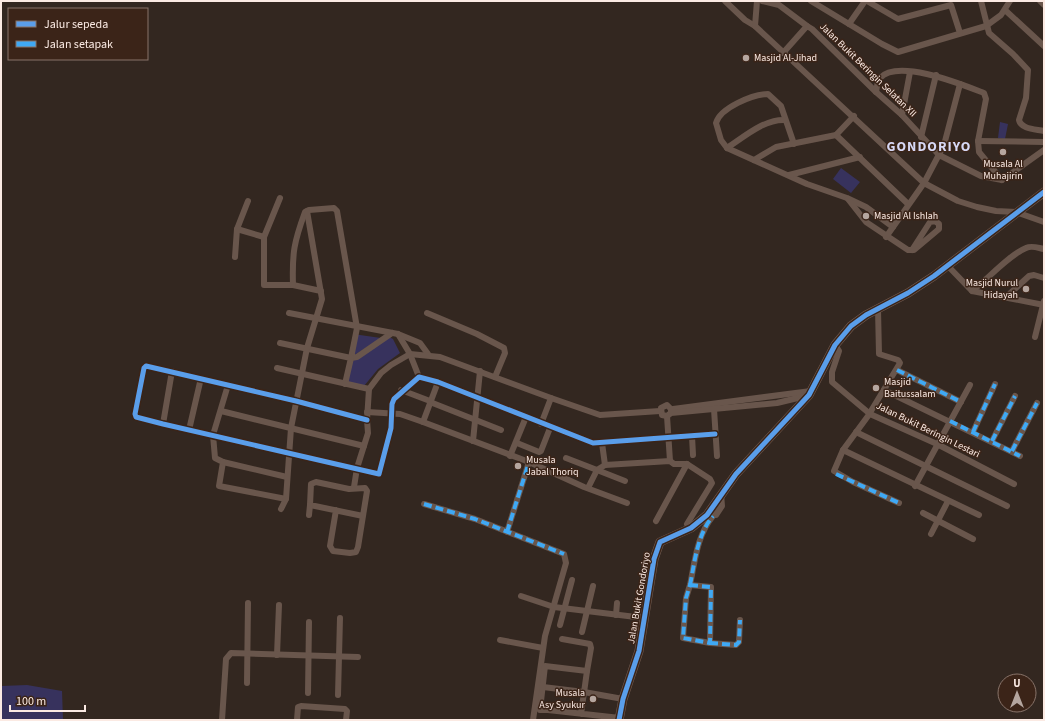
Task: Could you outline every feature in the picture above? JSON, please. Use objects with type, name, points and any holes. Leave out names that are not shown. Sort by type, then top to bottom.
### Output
[{"type":"street","points":[[725,1],[745,20],[755,26],[854,116],[924,183],[958,201],[996,211],[1016,212],[1044,222]]},
{"type":"street","points":[[755,26],[757,1]]},
{"type":"street","points":[[762,1],[778,5],[807,26]]},
{"type":"street","points":[[811,1],[898,52],[960,32],[986,26],[995,20],[1005,10],[1010,1]]},
{"type":"street","points":[[849,24],[866,1],[898,19],[949,3],[960,32]]},
{"type":"street","points":[[981,1],[986,18],[986,26],[989,33],[1013,54],[1028,70],[1026,98],[1019,120],[1021,126],[1044,131]]},
{"type":"street","points":[[1040,1],[1044,5]]},
{"type":"street","points":[[1005,10],[1044,46]]},
{"type":"street","name":"Jalan Bukit Beringin Selatan XII","points":[[784,53],[807,26],[812,29],[876,92],[902,114],[921,137],[939,155],[981,176],[1002,180]]},
{"type":"street","points":[[876,92],[879,79],[885,74],[893,71],[936,75],[984,93],[986,99],[978,141],[979,152],[1002,180],[1044,150]]},
{"type":"street","points":[[902,114],[910,72]]},
{"type":"street","points":[[921,137],[936,75]]},
{"type":"street","points":[[886,236],[924,183],[944,145],[960,84]]},
{"type":"street","points":[[794,144],[781,106],[768,94],[750,97],[734,105],[720,116],[716,123],[721,140],[727,148],[808,184],[847,198],[870,210],[893,227]]},
{"type":"street","points":[[754,160],[769,150],[836,135],[854,116]]},
{"type":"street","points":[[727,148],[766,123],[785,120]]},
{"type":"street","points":[[836,135],[908,204]]},
{"type":"street","points":[[978,141],[1044,142]]},
{"type":"street","points":[[790,175],[860,157]]},
{"type":"street","name":"Jalan Bukit Gondoriyo","points":[[620,719],[623,700],[639,650],[654,558],[660,542],[691,528],[710,515],[726,486],[810,393],[835,345],[851,326],[866,315],[908,293],[1044,192]]},
{"type":"street","points":[[280,198],[264,237],[264,285],[293,285],[321,291]]},
{"type":"street","points":[[847,198],[863,220],[902,248],[912,250],[940,229],[940,225],[937,222],[930,222],[912,250]]},
{"type":"street","points":[[235,257],[237,229],[248,201]]},
{"type":"street","points":[[307,211],[329,207],[334,208],[337,211],[357,328],[345,384]]},
{"type":"street","points":[[293,285],[292,255],[295,240],[307,211]]},
{"type":"street","points":[[281,510],[286,499],[291,428],[301,374],[315,318],[322,299],[307,211]]},
{"type":"street","points":[[237,229],[264,237]]},
{"type":"street","points":[[972,291],[1026,247],[1033,246],[1044,249]]},
{"type":"street","points":[[946,266],[972,291],[1044,304],[1035,337]]},
{"type":"street","points":[[1006,297],[1029,276],[1034,275],[1044,278]]},
{"type":"street","points":[[878,309],[879,354],[898,360],[900,363],[870,414],[842,450],[834,471],[836,474],[899,503]]},
{"type":"street","points":[[427,313],[477,334],[504,348],[505,353],[495,377]]},
{"type":"street","points":[[289,314],[395,334],[420,343],[428,354]]},
{"type":"street","points":[[395,334],[410,354],[418,377]]},
{"type":"street","points":[[280,343],[357,358],[395,334]]},
{"type":"street","name":"Jalan Bukit Beringin Lestari","points":[[835,345],[839,351],[832,372],[832,382],[870,414],[936,444],[1014,484]]},
{"type":"street","points":[[354,487],[357,468],[368,433],[367,412],[369,389],[386,369],[410,354],[428,354],[480,371],[600,415],[660,411],[662,415],[670,412],[810,393]]},
{"type":"street","points":[[367,420],[228,384],[145,366],[135,416],[163,424],[379,474],[391,428],[392,404],[401,390],[418,377]]},
{"type":"street","points":[[277,368],[369,389]]},
{"type":"street","points":[[896,370],[961,402]]},
{"type":"street","points":[[163,424],[172,371]]},
{"type":"street","points":[[473,441],[480,371]]},
{"type":"street","points":[[418,377],[438,382],[550,428],[564,431],[593,443],[715,434]]},
{"type":"street","points":[[189,430],[201,378]]},
{"type":"street","points":[[423,422],[438,382]]},
{"type":"street","points":[[228,384],[213,435],[214,458],[222,462],[287,477]]},
{"type":"street","points":[[973,432],[995,384]]},
{"type":"street","points":[[915,486],[927,465],[936,444],[970,385]]},
{"type":"street","points":[[401,390],[501,430]]},
{"type":"street","points":[[884,390],[992,441],[1020,456]]},
{"type":"street","points":[[670,412],[777,403],[810,393]]},
{"type":"street","points":[[992,441],[1015,396]]},
{"type":"street","points":[[541,424],[551,398]]},
{"type":"street","points":[[1012,451],[1037,402]]},
{"type":"street","points":[[660,411],[665,405],[670,412],[668,438],[670,461]]},
{"type":"street","points":[[714,409],[717,456]]},
{"type":"street","points":[[221,411],[364,446]]},
{"type":"street","points":[[367,412],[392,413],[423,422],[529,462],[588,488],[627,503]]},
{"type":"street","points":[[510,456],[517,443],[526,417]]},
{"type":"street","points":[[517,443],[539,452],[541,451],[550,428]]},
{"type":"street","points":[[856,432],[927,465],[1007,506]]},
{"type":"street","points":[[692,436],[693,455]]},
{"type":"street","points":[[602,443],[605,465]]},
{"type":"street","points":[[842,450],[915,486],[979,515]]},
{"type":"street","points":[[566,458],[625,481]]},
{"type":"street","points":[[588,488],[597,470],[605,465],[670,461],[674,464],[687,464],[710,479],[712,483],[687,524]]},
{"type":"street","points":[[222,462],[220,487],[286,499]]},
{"type":"street","points":[[507,532],[529,462]]},
{"type":"street","points":[[656,522],[687,464]]},
{"type":"street","points":[[309,515],[312,483],[350,489],[354,487],[365,488],[367,492],[356,552],[350,553],[333,550],[330,546],[336,510]]},
{"type":"street","points":[[931,534],[948,501]]},
{"type":"street","points":[[424,504],[475,519],[564,554],[566,563],[543,648],[533,720]]},
{"type":"street","points":[[310,505],[363,516]]},
{"type":"street","points":[[923,514],[973,539]]},
{"type":"street","points":[[710,515],[701,537],[686,598],[683,638],[710,643],[736,645],[739,642],[740,620]]},
{"type":"street","points":[[560,625],[572,580]]},
{"type":"street","points":[[690,585],[711,586],[710,643]]},
{"type":"street","points":[[582,632],[593,586]]},
{"type":"street","points":[[521,596],[554,607],[565,607],[644,618]]},
{"type":"street","points":[[247,683],[246,654],[248,603]]},
{"type":"street","points":[[616,615],[617,603]]},
{"type":"street","points":[[277,655],[279,605]]},
{"type":"street","points":[[338,694],[340,618]]},
{"type":"street","points":[[308,622],[308,693]]},
{"type":"street","points":[[562,639],[590,644],[591,648],[581,714]]},
{"type":"street","points":[[500,640],[543,648]]},
{"type":"street","points":[[222,720],[226,659],[231,653],[358,657]]},
{"type":"street","points":[[587,671],[545,666],[540,710],[620,719]]},
{"type":"street","points":[[543,687],[584,692],[623,700]]},
{"type":"street","points":[[297,720],[298,707],[301,706],[345,709],[347,711],[346,720]]},
{"type":"shaded area","points":[[1000,122],[1008,124],[1005,139],[998,138]]},
{"type":"shaded area","points":[[841,168],[860,182],[851,193],[833,179]]},
{"type":"shaded area","points":[[353,334],[381,338],[353,356]]},
{"type":"shaded area","points":[[389,337],[393,339],[400,353],[378,369],[364,386],[344,383],[347,365]]},
{"type":"shaded area","points":[[27,685],[62,691],[63,720],[1,720],[1,686]]},
{"type":"marked path","points":[[897,370],[961,402]]},
{"type":"marked path","points":[[973,432],[995,384]]},
{"type":"marked path","points":[[992,441],[1015,396]]},
{"type":"marked path","points":[[1012,451],[1037,403]]},
{"type":"marked path","points":[[950,421],[1020,456]]},
{"type":"marked path","points":[[507,532],[529,462]]},
{"type":"marked path","points":[[836,474],[899,503]]},
{"type":"marked path","points":[[424,504],[475,519],[564,554]]},
{"type":"marked path","points":[[690,585],[700,540],[703,531],[713,516]]},
{"type":"marked path","points":[[690,585],[711,587],[710,643],[683,638],[686,598],[690,585]]},
{"type":"marked path","points":[[710,643],[736,645],[739,642],[740,620]]},
{"type":"cycle path","points":[[619,720],[623,699],[639,651],[654,559],[660,542],[691,528],[707,515],[736,474],[809,395],[835,345],[851,326],[866,315],[908,293],[934,276],[1044,192]]},
{"type":"cycle path","points":[[367,420],[296,401],[146,366],[144,368],[135,414],[136,417],[163,424],[379,474],[391,428],[392,404],[394,399],[419,377],[438,382],[593,443],[715,434]]},
{"type":"place","name":"Masjid Al-Jihad","points":[[746,58]]},
{"type":"place","name":"Musala Al Muhajirin","points":[[1003,152]]},
{"type":"place","name":"Masjid Al Ishlah","points":[[866,216]]},
{"type":"place","name":"Masjid Nurul Hidayah","points":[[1026,289]]},
{"type":"place","name":"Masjid Baitussalam","points":[[876,388]]},
{"type":"place","name":"Musala Jabal Thoriq","points":[[518,466]]},
{"type":"place","name":"Musala Asy Syukur","points":[[593,699]]},
{"type":"district","name":"GONDORIYO","points":[[929,147]]}]
